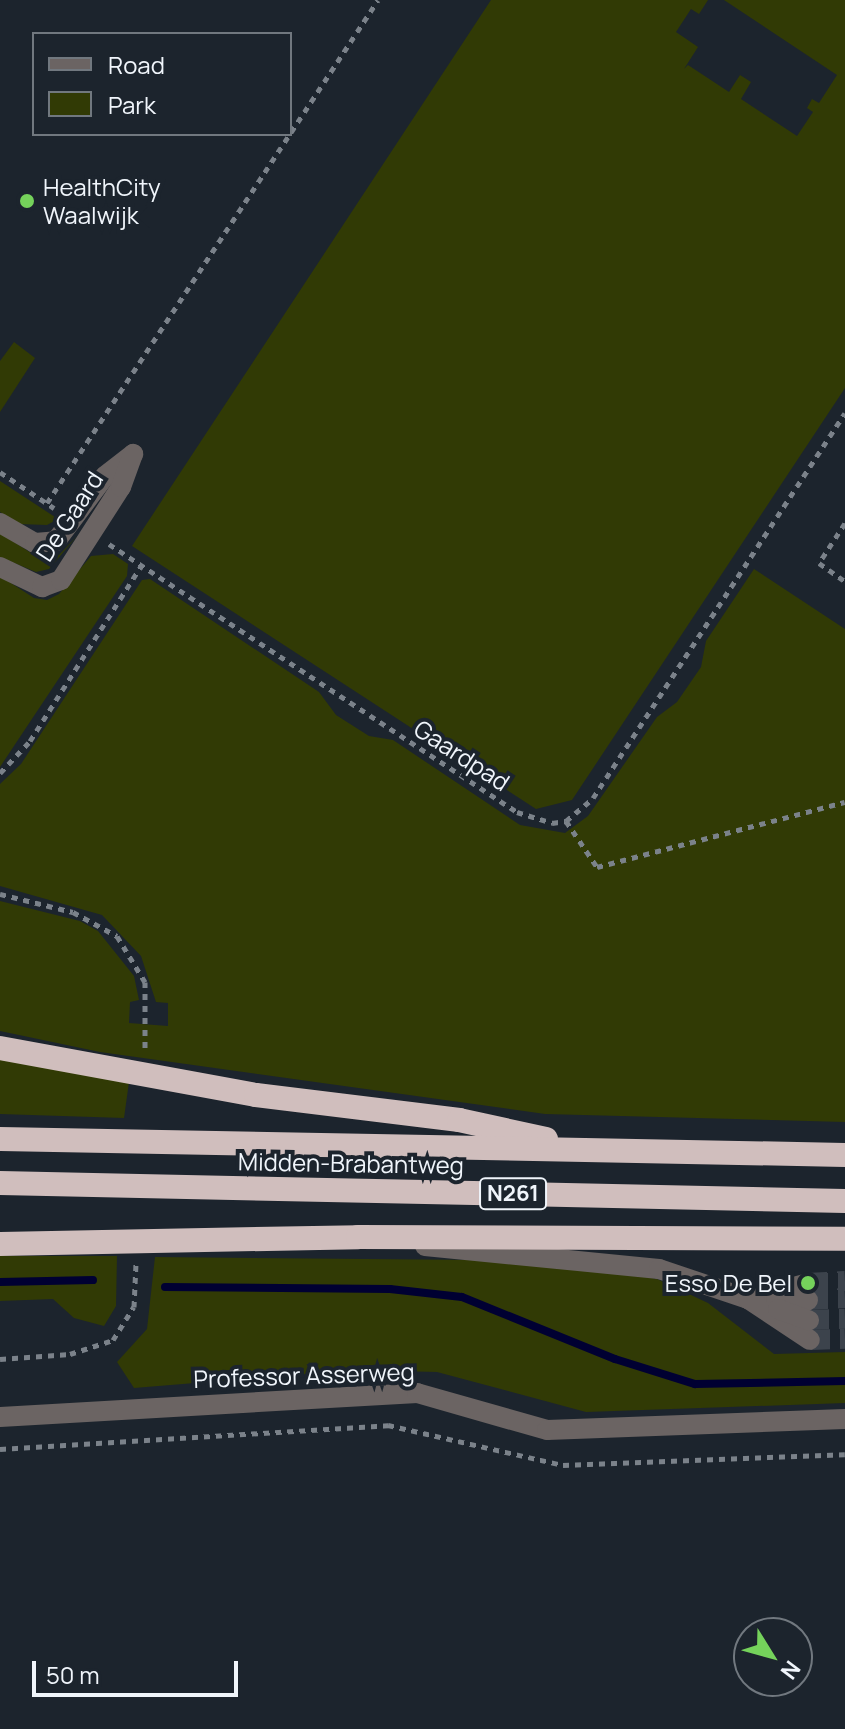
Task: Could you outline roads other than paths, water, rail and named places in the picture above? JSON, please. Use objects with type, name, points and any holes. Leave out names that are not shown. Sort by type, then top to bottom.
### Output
[{"type":"highway","name":"N261","points":[[0,1048],[256,1095],[459,1120],[598,1150]]},
{"type":"highway","name":"Midden-Brabantweg","points":[[0,1139],[845,1155]]},
{"type":"highway","name":"Midden-Brabantweg","points":[[0,1183],[845,1201]]},
{"type":"highway","name":"N261","points":[[0,1244],[358,1237],[845,1239]]},
{"type":"street","name":"De Gaard","points":[[0,523],[47,544],[63,536],[105,476],[133,454],[94,534],[52,585],[27,584],[0,567]]},
{"type":"street","name":"N261","points":[[358,1237],[659,1269],[748,1299],[809,1311],[748,1299]]},
{"type":"street","name":"Professor Asserweg","points":[[0,1417],[417,1393],[547,1430],[845,1419]]},
{"type":"waterway","points":[[0,1282],[93,1280]]},
{"type":"waterway","points":[[165,1287],[390,1289],[462,1297],[615,1359],[695,1384],[845,1381]]},
{"type":"tunnel","points":[[808,1283],[845,1281]]},
{"type":"tunnel","points":[[808,1300],[845,1298]]},
{"type":"tunnel","points":[[809,1320],[845,1319]]},
{"type":"tunnel","points":[[810,1340],[845,1339]]},
{"type":"place","name":"HealthCity Waalwijk","points":[[27,201]]},
{"type":"place","name":"Esso De Bel","points":[[808,1283]]}]
